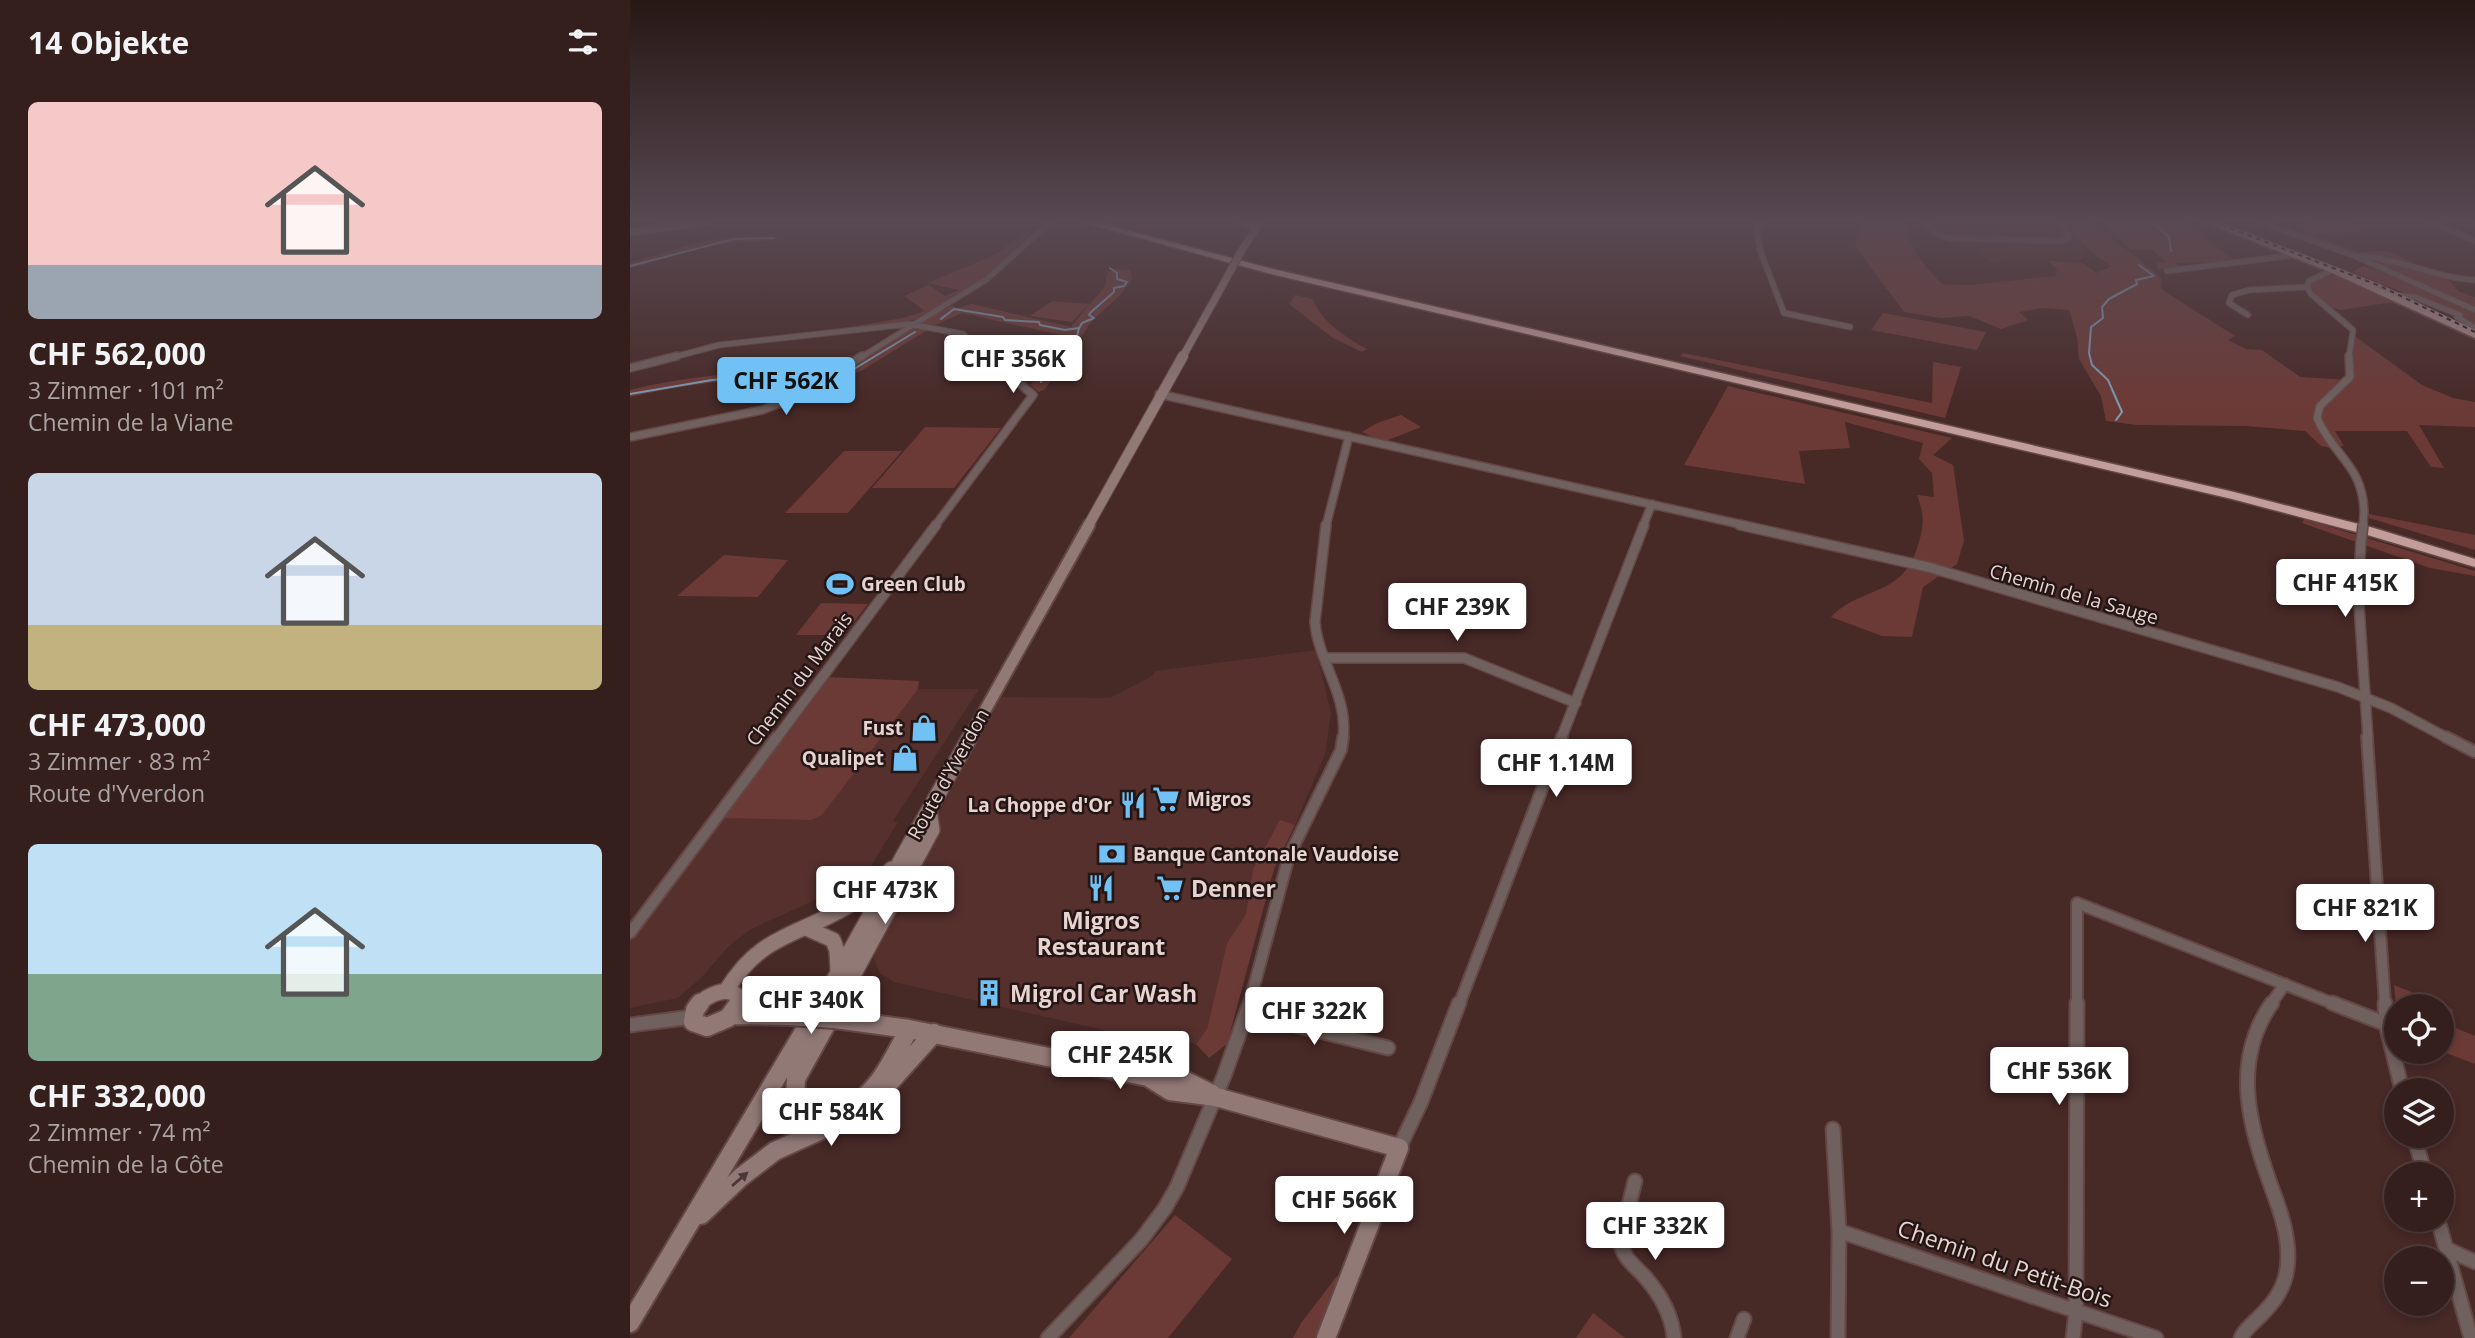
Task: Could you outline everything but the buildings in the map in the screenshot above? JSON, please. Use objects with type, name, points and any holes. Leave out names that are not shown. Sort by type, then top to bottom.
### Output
[{"type":"highway","points":[[1328,284],[2259,503],[2475,564]]},
{"type":"highway","points":[[1350,284],[2236,489],[2475,555]]},
{"type":"main road","name":"Route d'Yverdon","points":[[630,1323],[838,974],[1159,394],[1223,284]]},
{"type":"main road","points":[[2368,284],[2475,335]]},
{"type":"main road","points":[[909,1029],[878,1086],[863,1099],[842,1112],[819,1117],[801,1114],[795,1097],[796,1079],[932,830],[929,810]]},
{"type":"main road","points":[[726,991],[732,979],[754,952],[768,942],[806,928],[855,901],[900,862]]},
{"type":"main road","points":[[806,928],[830,935],[838,946],[838,974]]},
{"type":"main road","points":[[732,1015],[740,998],[737,994],[726,991],[704,1000],[692,1017],[696,1025],[709,1027],[732,1015],[789,1016],[835,1018],[934,1033],[1148,1077],[1156,1086],[1216,1097],[1399,1148],[1326,1338]]},
{"type":"main road","points":[[690,1225],[741,1177],[775,1151],[852,1116],[874,1100],[934,1033]]},
{"type":"street","points":[[630,437],[784,403],[823,383],[911,324],[978,284]]},
{"type":"street","points":[[1773,284],[1784,313],[1850,327]]},
{"type":"street","points":[[2418,284],[2475,310]]},
{"type":"street","points":[[2248,315],[2229,303],[2232,295],[2249,290],[2307,287],[2311,294],[2353,330],[2350,377],[2320,407],[2317,418],[2360,479],[2365,494],[2358,590],[2384,994]]},
{"type":"street","points":[[2393,295],[2415,297],[2475,320]]},
{"type":"street","points":[[2460,315],[2457,317],[2460,320],[2475,328]]},
{"type":"street","points":[[630,368],[719,345],[911,324]]},
{"type":"street","name":"Chemin du Marais","points":[[630,933],[1033,395],[963,334],[911,324]]},
{"type":"street","name":"Chemin de la Sauge","points":[[1159,394],[1928,567],[2364,697],[2475,752]]},
{"type":"street","points":[[1048,1338],[1141,1240],[1177,1187],[1216,1097],[1247,1013],[1289,856],[1342,750],[1343,718],[1336,687],[1315,629],[1326,522],[1349,436]]},
{"type":"street","points":[[1399,1148],[1421,1102],[1652,504]]},
{"type":"street","points":[[1324,658],[1464,658],[1576,703]]},
{"type":"street","points":[[2073,1338],[2076,1312],[2077,903],[2384,1023]]},
{"type":"street","points":[[2241,1338],[2277,1297],[2286,1277],[2288,1251],[2283,1219],[2256,1144],[2246,1104],[2245,1062],[2267,1008],[2286,984]]},
{"type":"street","points":[[1247,1013],[1388,1048]]},
{"type":"street","points":[[630,1025],[692,1017]]},
{"type":"street","points":[[1833,1129],[1839,1231],[1838,1338]]},
{"type":"street","points":[[1635,1181],[1620,1250],[1624,1259],[1648,1280],[1670,1319],[1674,1338]]},
{"type":"street","name":"Chemin du Petit-Bois","points":[[1839,1231],[2157,1338]]},
{"type":"street","points":[[2454,1252],[2475,1262]]},
{"type":"street","points":[[2454,1275],[2471,1338]]},
{"type":"street","points":[[1737,1338],[1744,1319]]},
{"type":"shaded area","points":[[934,284],[975,284],[914,320],[808,334],[903,318],[925,311],[904,296],[929,285],[945,296],[959,290]]},
{"type":"shaded area","points":[[1105,284],[1129,284],[1090,324],[1056,375],[1045,389],[1039,392],[1030,385],[1065,344],[1066,336],[962,313],[933,326],[918,324],[951,306],[958,308],[972,304],[1071,327],[1089,304],[1072,322],[1030,316],[1052,301],[1090,304]]},
{"type":"shaded area","points":[[1884,284],[2161,284],[2161,289],[2235,336],[2228,340],[2246,349],[2262,350],[2300,377],[2349,380],[2352,334],[2422,385],[2453,398],[2475,402],[2475,427],[2419,425],[2444,468],[2431,467],[2407,431],[2335,431],[2344,446],[2336,446],[2324,436],[2330,448],[2321,446],[2305,431],[2245,426],[2137,425],[2106,421],[2101,396],[2079,359],[2077,337],[2069,310],[2043,308],[2019,312],[2028,320],[2001,329],[1969,316],[1941,318],[1904,312]]},
{"type":"shaded area","points":[[2311,284],[2359,284],[2400,301],[2341,310],[2329,307],[2310,290]]},
{"type":"shaded area","points":[[2384,284],[2413,284],[2473,308],[2417,284],[2452,284],[2458,291],[2475,297],[2475,327],[2465,322],[2460,315]]},
{"type":"shaded area","points":[[1295,295],[1313,299],[1328,321],[1367,349],[1362,352],[1333,338],[1289,304]]},
{"type":"shaded area","points":[[1883,313],[1986,332],[1977,350],[1871,330]]},
{"type":"shaded area","points":[[916,326],[929,329],[861,371],[845,376],[840,374]]},
{"type":"shaded area","points":[[1683,353],[1932,403],[1933,362],[1961,367],[1945,418],[1680,356]]},
{"type":"shaded area","points":[[826,369],[826,375],[728,381],[630,397],[630,390],[679,380],[752,372]]},
{"type":"shaded area","points":[[1728,386],[1952,438],[1933,455],[1953,465],[1964,541],[1957,564],[1923,587],[1912,637],[1882,636],[1831,617],[1855,600],[1891,583],[1910,564],[1922,528],[1917,495],[1934,497],[1932,473],[1919,459],[1923,443],[1845,422],[1850,448],[1799,451],[1805,484],[1684,465]]},
{"type":"shaded area","points":[[1401,415],[1421,427],[1383,442],[1362,432],[1377,423]]},
{"type":"shaded area","points":[[925,427],[1001,428],[954,488],[872,488]]},
{"type":"shaded area","points":[[844,451],[902,451],[848,513],[785,513]]},
{"type":"shaded area","points":[[2369,514],[2475,535],[2475,550],[2369,518]]},
{"type":"shaded area","points":[[2304,519],[2475,571],[2475,576],[2430,568],[2302,523]]},
{"type":"shaded area","points":[[724,555],[788,560],[758,597],[677,596]]},
{"type":"shaded area","points":[[821,603],[868,604],[844,635],[796,635]]},
{"type":"shaded area","points":[[1316,650],[1331,713],[1325,754],[1295,825],[1280,821],[1253,869],[1246,914],[1227,943],[1207,1029],[1196,1044],[1112,1032],[894,982],[880,973],[874,959],[875,946],[938,825],[938,815],[1000,697],[1110,698],[1152,676],[1155,671]]},
{"type":"shaded area","points":[[826,677],[919,681],[918,689],[822,815],[811,820],[720,818]]},
{"type":"shaded area","points":[[918,689],[979,689],[893,821],[898,822],[871,866],[820,898],[751,929],[729,946],[701,978],[678,998],[630,1008],[630,939],[720,818],[811,820],[822,814]]},
{"type":"shaded area","points":[[1280,820],[1295,825],[1274,869],[1227,1044],[1209,1058],[1196,1044],[1207,1029],[1227,943],[1246,914],[1253,869]]},
{"type":"shaded area","points":[[2394,985],[2416,994],[2395,994]]},
{"type":"shaded area","points":[[2454,1018],[2456,1028],[2475,1036],[2475,1064],[2454,1056]]},
{"type":"shaded area","points":[[1175,1215],[1232,1259],[1168,1338],[1069,1338]]},
{"type":"shaded area","points":[[1337,1276],[1344,1281],[1321,1338],[1293,1338],[1301,1323]]},
{"type":"shaded area","points":[[1593,1313],[1625,1338],[1576,1338]]},
{"type":"waterway","points":[[1079,328],[1082,323],[1094,318],[1089,315],[1114,292],[1114,288],[1125,284]]},
{"type":"waterway","points":[[2116,420],[2122,412],[2108,380],[2092,365],[2089,353],[2091,327],[2103,318],[2102,307],[2109,299],[2136,284]]},
{"type":"waterway","points":[[941,319],[954,309],[1003,317],[1005,320],[1039,322],[1040,325],[1065,330],[1079,328]]},
{"type":"waterway","points":[[1041,382],[1051,363],[1076,340],[1079,328]]},
{"type":"waterway","points":[[849,372],[915,332]]},
{"type":"waterway","points":[[630,394],[712,380],[834,371]]},
{"type":"railway","points":[[2376,284],[2475,332]]},
{"type":"place","name":"Green Club","points":[[840,584]]},
{"type":"place","name":"Fust","points":[[924,728]]},
{"type":"place","name":"Qualipet","points":[[905,758]]},
{"type":"place","name":"Migros","points":[[1166,799]]},
{"type":"place","name":"La Choppe d'Or","points":[[1133,805]]},
{"type":"place","name":"Banque Cantonale Vaudoise","points":[[1112,854]]},
{"type":"place","name":"Migros Restaurant","points":[[1101,888]]},
{"type":"place","name":"Denner","points":[[1170,888]]},
{"type":"place","name":"Migrol Car Wash","points":[[989,993]]}]
